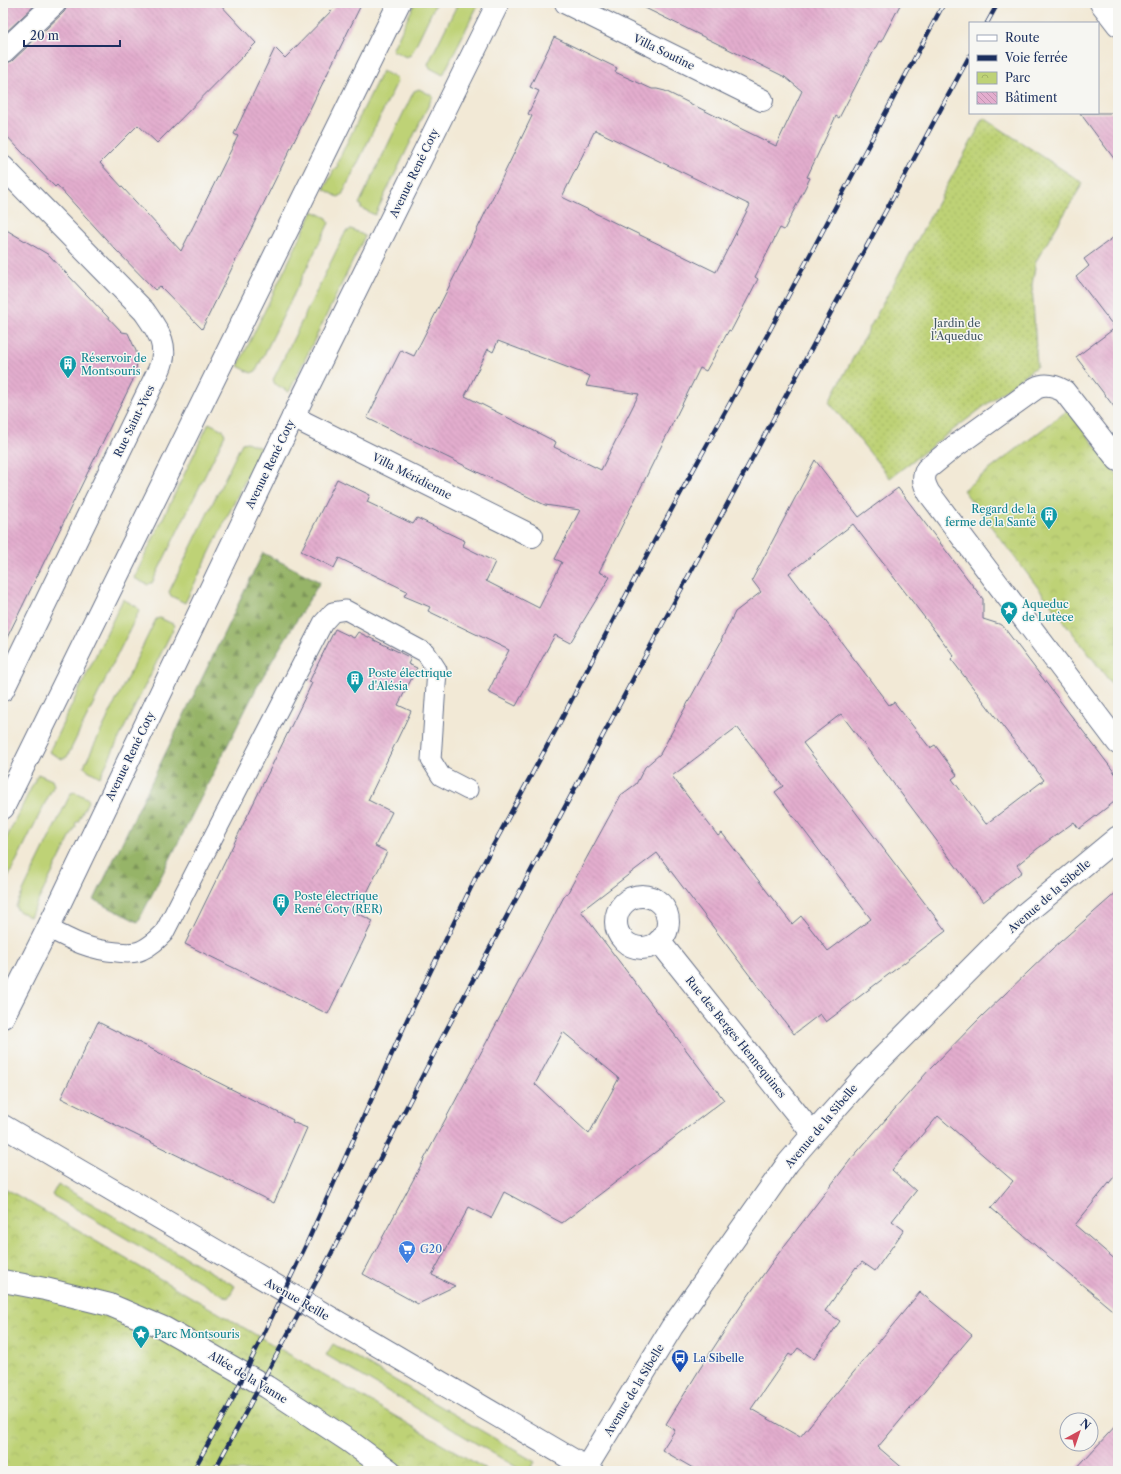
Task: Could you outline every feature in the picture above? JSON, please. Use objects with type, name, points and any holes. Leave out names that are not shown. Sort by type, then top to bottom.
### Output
[{"type":"street","points":[[3,52],[55,3]]},
{"type":"street","points":[[3,808],[399,3]]},
{"type":"street","name":"Avenue René Coty","points":[[3,1017],[48,928],[293,417],[498,3]]},
{"type":"street","name":"Villa Soutine","points":[[566,3],[762,100]]},
{"type":"street","points":[[1101,3],[1118,25]]},
{"type":"street","name":"Rue Saint-Yves","points":[[3,167],[144,311],[158,332],[164,348],[163,358],[159,370],[3,690]]},
{"type":"street","points":[[1118,460],[1064,391],[1056,387],[1042,385],[954,447],[927,469],[924,481],[929,492],[1118,743]]},
{"type":"street","name":"Villa Méridienne","points":[[293,417],[532,536]]},
{"type":"street","name":"Avenue de la Sibelle","points":[[589,1469],[672,1327],[788,1163],[869,1070],[1026,913],[1118,837]]},
{"type":"street","name":"Rue des Berges Hennequines","points":[[659,941],[813,1134]]},
{"type":"street","name":"Avenue Reille","points":[[3,1126],[589,1469]]},
{"type":"street","name":"Allée de la Vanne","points":[[3,1281],[45,1289],[110,1305],[164,1328],[267,1387],[343,1437],[390,1471]]},
{"type":"lane","points":[[48,928],[74,942],[91,948],[127,953],[140,951],[154,944],[164,933],[322,623],[333,612],[346,610],[426,653],[437,670],[430,760],[441,776],[468,790]]},
{"type":"green space","points":[[415,3],[436,3],[411,55],[406,57],[392,50]]},
{"type":"green space","points":[[458,3],[479,3],[443,75],[430,68],[428,64]]},
{"type":"green space","points":[[382,71],[396,78],[397,82],[342,195],[338,197],[324,189],[335,168],[338,166],[337,163]]},
{"type":"green space","points":[[419,89],[433,96],[375,215],[361,208],[361,205],[359,204],[414,91]]},
{"type":"green space","name":"Jardin de l’Aqueduc","points":[[984,118],[1083,183],[1036,261],[1032,285],[1037,366],[890,478],[829,402]]},
{"type":"green space","points":[[313,211],[327,218],[329,223],[256,371],[251,373],[238,366]]},
{"type":"green space","points":[[351,229],[365,236],[289,392],[275,384],[273,380],[346,231]]},
{"type":"green space","points":[[1068,410],[1118,476],[1118,692],[963,490]]},
{"type":"green space","points":[[209,423],[223,430],[225,435],[152,583],[148,585],[134,578]]},
{"type":"green space","points":[[247,442],[261,448],[185,603],[171,596],[169,592],[242,443]]},
{"type":"green space","points":[[263,553],[320,582],[258,685],[138,922],[94,900]]},
{"type":"green space","points":[[123,599],[137,607],[139,611],[67,757],[62,759],[49,752]]},
{"type":"green space","points":[[160,618],[175,625],[100,777],[86,769],[84,766],[156,619]]},
{"type":"green space","points":[[38,774],[52,780],[54,785],[3,888],[3,845]]},
{"type":"green space","points":[[75,792],[89,799],[78,822],[75,823],[76,826],[30,917],[17,910],[16,906],[71,793]]},
{"type":"green space","points":[[58,1184],[235,1286],[228,1298],[52,1195]]},
{"type":"green space","name":"Parc Montsouris","points":[[3,1187],[489,1471],[3,1471]]},
{"type":"green space","points":[[333,1344],[535,1462],[529,1471],[523,1471],[326,1355]]},
{"type":"building","points":[[3,3],[37,3],[3,35]]},
{"type":"building","points":[[67,3],[219,3],[256,43],[157,143],[138,125],[100,163],[181,251],[238,136],[234,134],[275,48],[285,58],[339,3],[362,3],[202,329],[160,286],[155,290],[115,249],[57,185],[55,187],[3,132],[3,64],[12,61],[64,12],[67,7]]},
{"type":"building","points":[[635,3],[901,3],[881,42],[879,41],[839,118],[836,116],[807,177],[810,178],[784,230],[780,228],[755,277],[758,279],[731,331],[729,330],[706,371],[700,368],[599,572],[610,577],[570,643],[555,635],[516,706],[488,692],[509,650],[428,611],[430,607],[404,596],[407,591],[339,558],[334,568],[301,551],[337,479],[370,495],[367,502],[413,524],[417,518],[465,541],[463,546],[495,562],[486,581],[539,608],[562,562],[555,559],[580,510],[545,505],[367,418],[401,350],[414,356],[460,265],[532,116],[528,114],[539,91],[530,87],[554,37],[617,68],[615,72],[652,89],[665,91],[776,146],[802,91],[785,77]],"holes":[[[595,130],[750,205],[716,272],[562,197]],[[498,341],[590,376],[586,386],[639,394],[601,470],[554,447],[556,442],[465,396],[488,349],[493,352]]]},
{"type":"building","points":[[1118,113],[1118,164],[1081,114]]},
{"type":"building","name":"Réservoir de Montsouris","points":[[3,228],[49,255],[122,332],[128,333],[136,351],[137,361],[136,372],[132,382],[3,646]]},
{"type":"building","points":[[1118,234],[1118,412],[1076,357],[1115,328],[1076,277],[1089,266],[1084,259]]},
{"type":"building","points":[[815,460],[859,517],[898,488],[983,599],[983,619],[1002,625],[1118,777],[1118,799],[1079,829],[1074,822],[1037,849],[1017,865],[1022,872],[983,902],[841,714],[803,743],[946,931],[826,1022],[820,1014],[794,1034],[657,853],[581,911],[724,1100],[562,1223],[504,1192],[491,1218],[469,1207],[432,1275],[455,1286],[418,1304],[363,1274],[566,893],[567,894],[621,795],[636,784],[645,767],[660,754],[722,640],[735,612],[761,592],[752,580]],"holes":[[[853,524],[954,656],[951,659],[1044,780],[986,824],[952,779],[957,775],[935,745],[930,748],[894,702],[889,705],[789,573]],[[737,727],[783,786],[775,792],[871,919],[828,951],[801,916],[792,924],[722,833],[718,836],[672,776]],[[563,1032],[619,1078],[589,1134],[535,1084]]]},
{"type":"building","points":[[335,629],[354,638],[358,632],[411,658],[408,664],[417,668],[398,705],[411,711],[368,800],[392,812],[375,846],[387,852],[357,913],[373,921],[328,1014],[185,944],[312,683],[309,682]]},
{"type":"building","points":[[1118,891],[1118,1172],[1075,1225],[1118,1262],[1118,1315],[991,1208],[1013,1181],[938,1116],[892,1170],[916,1191],[892,1221],[904,1230],[875,1271],[862,1262],[857,1268],[856,1267],[825,1311],[840,1321],[814,1359],[798,1348],[792,1356],[789,1354],[751,1409],[800,1437],[920,1292],[972,1335],[878,1447],[906,1471],[698,1471],[662,1450],[675,1430],[666,1424],[701,1367],[775,1258],[851,1159],[929,1070],[981,1017],[1052,949]]},
{"type":"building","points":[[98,1022],[293,1120],[292,1122],[307,1128],[274,1203],[61,1098]]},
{"type":"building","points":[[1118,1423],[1118,1471],[1074,1471],[1091,1452],[1099,1452],[1099,1444]]},
{"type":"railway","points":[[193,1471],[232,1400],[307,1243],[407,1020],[475,879],[559,724],[656,538],[770,330],[944,3]]},
{"type":"railway","points":[[988,22],[998,3]]},
{"type":"railway","points":[[214,1471],[330,1256],[441,1040],[649,649],[969,57]]},
{"type":"place","name":"Réservoir de Montsouris","points":[[68,379]]},
{"type":"place","name":"Regard de la ferme de la Santé","points":[[1049,530]]},
{"type":"place","name":"Aqueduc de Lutèce","points":[[1009,625]]},
{"type":"place","name":"Poste électrique d'Alésia","points":[[355,694]]},
{"type":"place","name":"Poste électrique René Coty (RER)","points":[[281,917]]},
{"type":"place","name":"G20","points":[[407,1264]]},
{"type":"place","name":"Parc Montsouris","points":[[141,1349]]},
{"type":"place","name":"La Sibelle","points":[[680,1373]]}]
